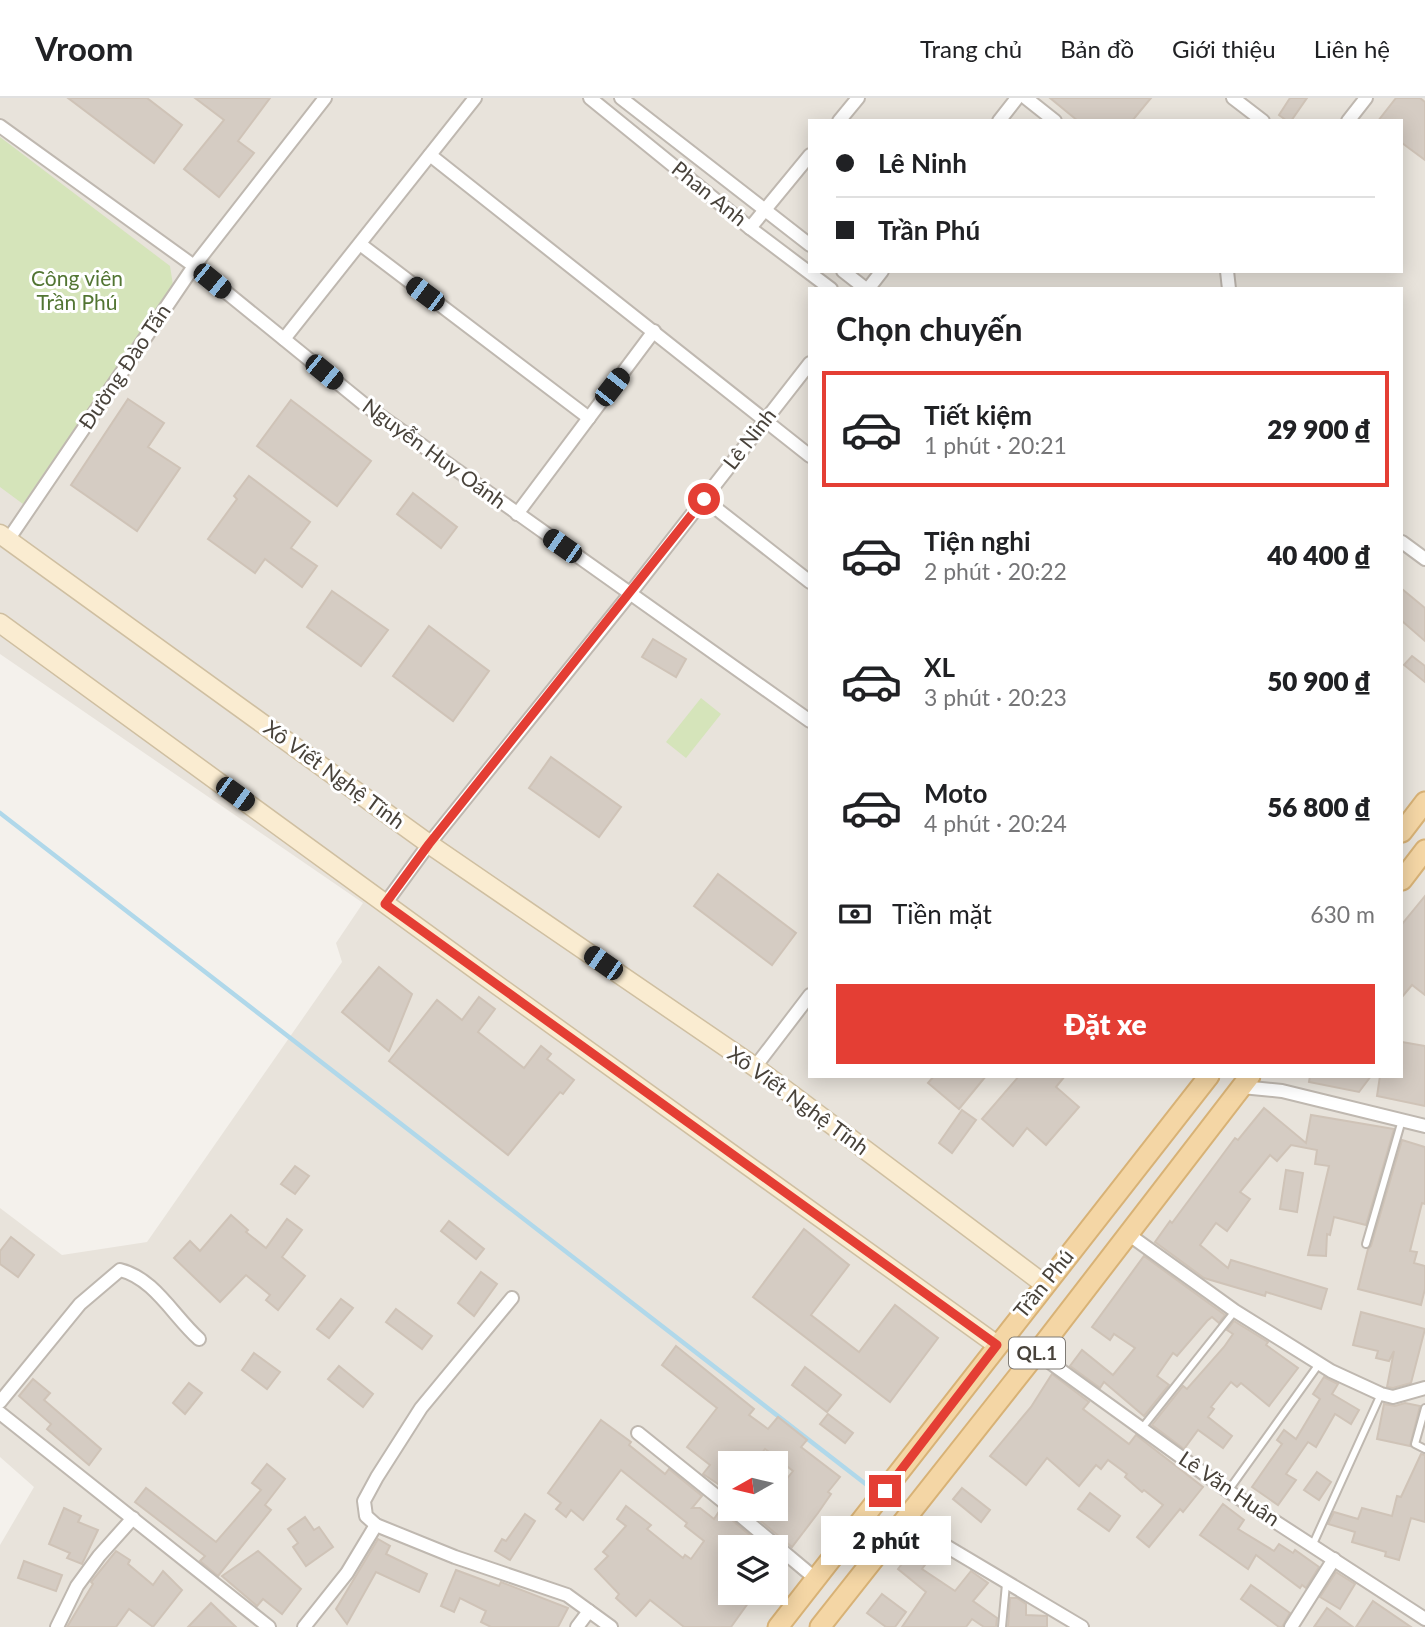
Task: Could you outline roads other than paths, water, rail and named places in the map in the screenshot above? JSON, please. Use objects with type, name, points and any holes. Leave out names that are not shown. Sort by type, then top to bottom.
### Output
[{"type":"main road","points":[[1403,831],[1425,802]]},
{"type":"main road","points":[[1403,879],[1425,850]]},
{"type":"main road","name":"Trần Phú","points":[[778,1627],[1207,1078]]},
{"type":"main road","name":"Trần Phú","points":[[820,1627],[1037,1353],[1246,1082]]},
{"type":"street","name":"Đường Đào Tấn","points":[[4,537],[194,266],[325,98]]},
{"type":"street","points":[[284,339],[475,98]]},
{"type":"street","name":"Phan Anh","points":[[590,98],[808,271]]},
{"type":"street","name":"Phan Anh","points":[[621,98],[808,244]]},
{"type":"street","points":[[1001,119],[1017,98]]},
{"type":"street","points":[[1026,98],[1052,119]]},
{"type":"street","points":[[1233,98],[1260,119]]},
{"type":"street","points":[[1350,119],[1366,98]]},
{"type":"street","points":[[840,119],[852,100]]},
{"type":"street","name":"Nguyễn Huy Oánh","points":[[0,126],[194,266],[365,405],[808,720]]},
{"type":"street","points":[[430,155],[808,454]]},
{"type":"street","points":[[751,228],[808,157]]},
{"type":"street","points":[[360,244],[589,418]]},
{"type":"street","name":"Phan Anh","points":[[810,273],[828,287]]},
{"type":"street","points":[[847,273],[864,287]]},
{"type":"street","points":[[869,287],[880,273]]},
{"type":"street","points":[[517,514],[654,331]]},
{"type":"street","name":"Lê Ninh","points":[[385,904],[429,844],[808,366]]},
{"type":"street","points":[[704,499],[808,580]]},
{"type":"street","name":"Xô Viết Nghệ Tĩnh","points":[[4,537],[429,844],[755,1067],[1044,1284]]},
{"type":"street","points":[[1403,543],[1425,559]]},
{"type":"street","points":[[0,623],[997,1345]]},
{"type":"street","points":[[755,1067],[808,998]]},
{"type":"street","points":[[1246,1082],[1425,1126]]},
{"type":"street","points":[[1128,1234],[1236,1311],[1319,1364],[1381,1394],[1393,1397],[1425,1388]]},
{"type":"street","points":[[0,1402],[80,1304],[120,1270],[134,1274],[149,1286],[199,1339]]},
{"type":"street","points":[[512,1298],[421,1408],[364,1501],[366,1516],[376,1525],[455,1557],[566,1595],[611,1627]]},
{"type":"street","name":"Lê Văn Huân","points":[[1037,1353],[1228,1491],[1425,1619]]},
{"type":"street","points":[[0,1413],[269,1627]]},
{"type":"street","points":[[638,1433],[718,1498]]},
{"type":"street","points":[[57,1627],[77,1586],[133,1518]]},
{"type":"street","points":[[746,1521],[816,1579]]},
{"type":"street","points":[[904,1521],[1077,1625]]},
{"type":"street","points":[[304,1627],[348,1573],[376,1525]]},
{"type":"street","points":[[1291,1627],[1334,1559]]},
{"type":"street","points":[[577,1627],[589,1611]]},
{"type":"lane","points":[[1366,1244],[1402,1120]]},
{"type":"lane","points":[[1142,1428],[1236,1311]]},
{"type":"lane","points":[[1228,1491],[1319,1364]]},
{"type":"lane","points":[[1313,1544],[1381,1394]]},
{"type":"lane","points":[[1425,1408],[1415,1444],[1425,1449]]},
{"type":"lane","points":[[1002,1627],[1006,1582]]},
{"type":"waterway","points":[[0,813],[876,1492]]},
{"type":"park label","name":"Công viên Trần Phú","points":[[77,291]]}]
